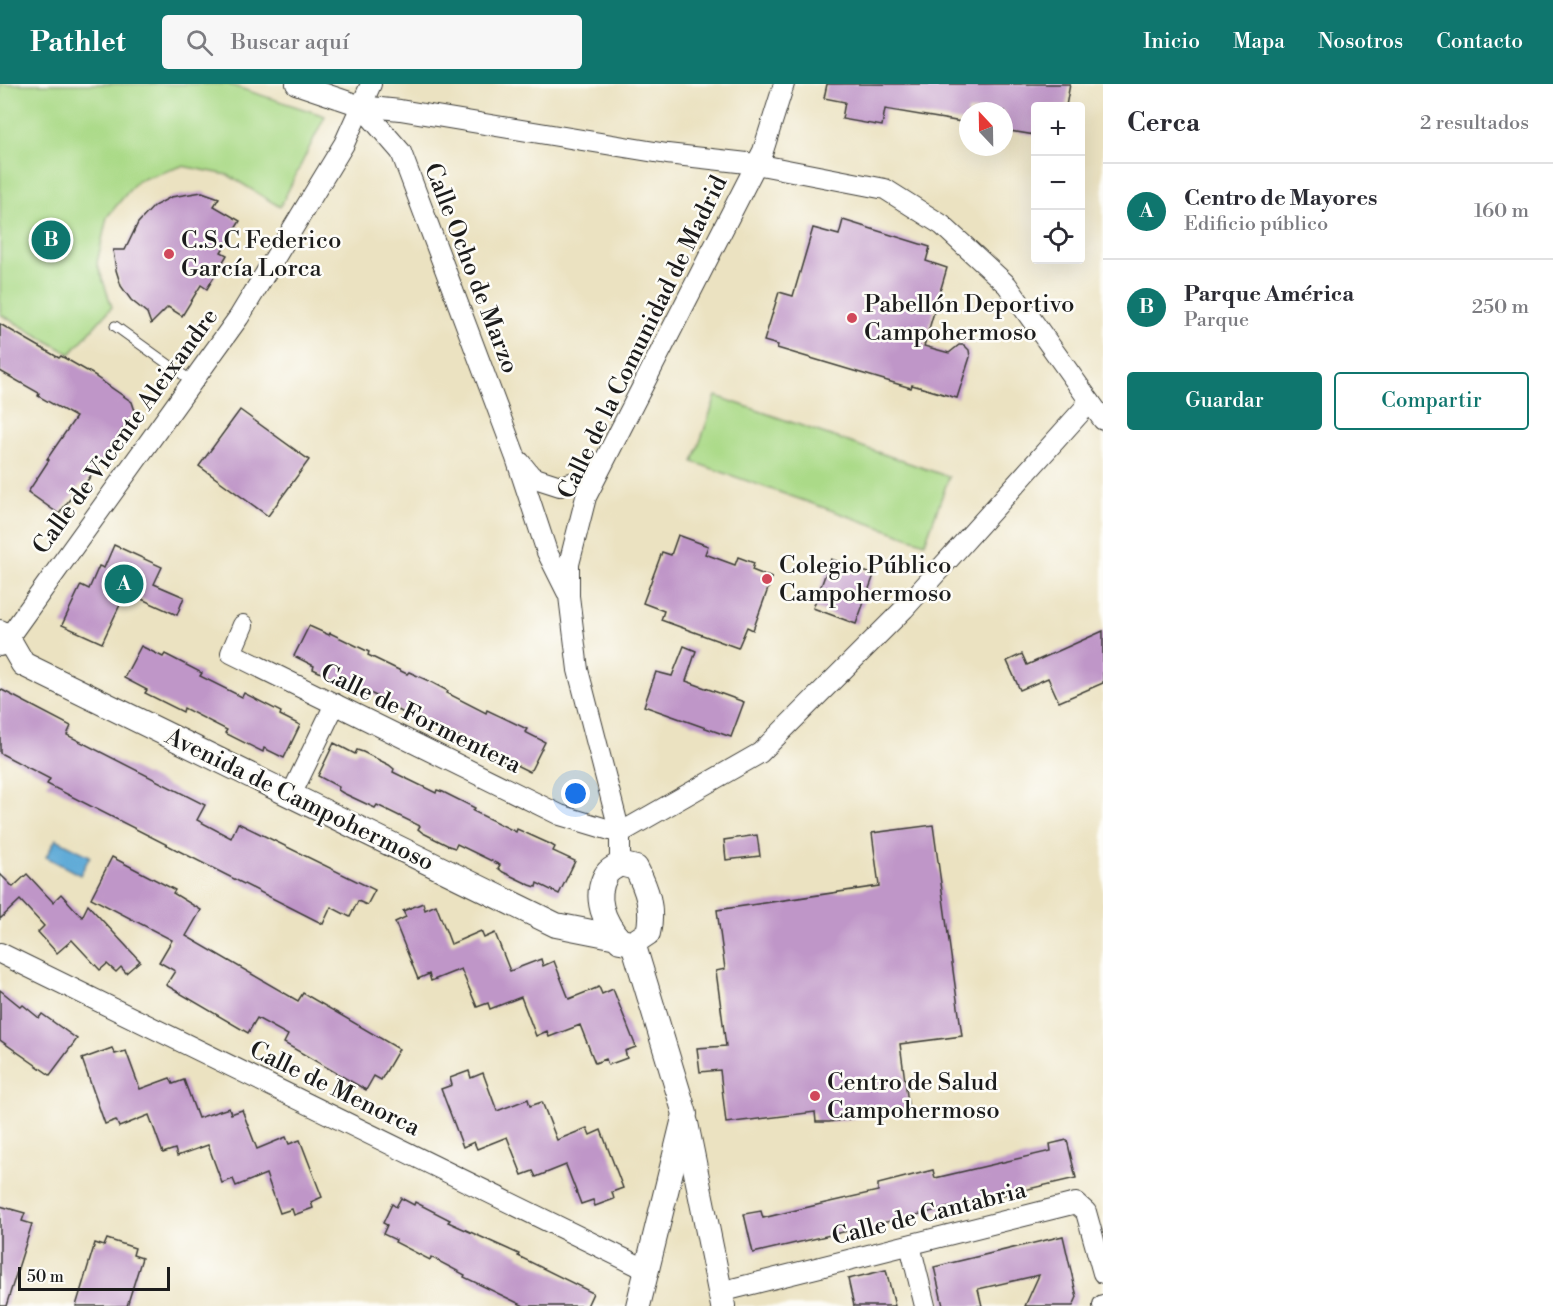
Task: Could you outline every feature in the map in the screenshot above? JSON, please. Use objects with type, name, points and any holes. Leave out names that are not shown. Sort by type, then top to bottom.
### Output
[{"type":"street","points":[[296,84],[361,106],[400,110],[667,154],[756,164],[885,189],[942,225],[1007,285],[1103,420]]},
{"type":"street","name":"Calle de Vicente Aleixandre","points":[[3,639],[239,317],[344,144],[371,84]]},
{"type":"street","name":"Calle de la Comunidad de Madrid","points":[[621,864],[620,833],[578,670],[569,596],[569,564],[586,497],[763,152],[784,84]]},
{"type":"street","name":"Calle Ocho de Marzo","points":[[361,106],[401,152],[516,458],[547,552],[569,596]]},
{"type":"street","points":[[620,833],[760,753],[904,609],[1090,402]]},
{"type":"street","name":"Calle Ocho de Marzo","points":[[516,458],[532,477],[560,486],[595,477]]},
{"type":"street","name":"Calle de Formentera","points":[[243,625],[231,653],[560,815],[620,833]]},
{"type":"street","name":"Avenida de Campohermoso","points":[[3,639],[22,664],[556,925],[625,940]]},
{"type":"street","points":[[291,795],[335,704]]},
{"type":"street","points":[[625,940],[648,933],[651,919],[650,903],[636,868],[621,864],[606,873],[600,902],[607,925],[625,940],[684,1114],[722,1299]]},
{"type":"street","name":"Calle de Menorca","points":[[0,953],[647,1269]]},
{"type":"street","points":[[638,1306],[684,1114]]},
{"type":"street","name":"Calle de Cantabria","points":[[722,1299],[910,1245],[1076,1203],[1086,1212],[1103,1273]]},
{"type":"street","points":[[910,1245],[925,1306]]},
{"type":"lane","points":[[115,326],[193,382]]},
{"type":"green space","points":[[0,84],[227,84],[325,116],[280,207],[228,175],[182,166],[137,181],[107,217],[97,263],[112,307],[70,354],[0,314]]},
{"type":"green space","points":[[716,396],[949,477],[925,543],[693,462]]},
{"type":"water","points":[[56,839],[90,856],[80,875],[46,857]]},
{"type":"building","points":[[827,84],[1070,84],[1067,102],[1031,102],[1031,134],[1013,131],[1013,102],[959,102],[959,121],[885,109],[882,126],[842,119],[845,102],[824,98]]},
{"type":"building","name":"C.S.C Federico García Lorca","points":[[202,192],[219,198],[214,206],[240,221],[221,252],[227,255],[207,289],[201,285],[182,316],[168,307],[151,324],[147,313],[131,300],[121,286],[113,250],[125,250],[138,223],[154,206],[171,197]]},
{"type":"building","name":"Pabellón Deportivo Campohermoso","points":[[843,220],[930,247],[926,261],[947,268],[924,346],[949,353],[959,345],[964,345],[969,350],[970,357],[957,398],[912,385],[911,388],[777,348],[778,345],[764,341],[779,292],[793,296],[813,228],[839,235]]},
{"type":"building","points":[[0,324],[96,376],[132,402],[135,411],[113,446],[59,514],[28,492],[76,417],[0,371]]},
{"type":"building","points":[[240,410],[309,460],[268,516],[199,466]]},
{"type":"building","points":[[678,535],[708,546],[705,554],[735,565],[738,557],[754,563],[752,570],[772,578],[753,630],[747,627],[738,648],[661,620],[664,611],[643,603],[662,552],[671,555]]},
{"type":"building","points":[[114,545],[162,567],[154,584],[184,597],[177,615],[126,592],[102,643],[62,625],[81,585],[89,589],[99,566],[104,568]]},
{"type":"building","points":[[831,559],[874,575],[856,624],[813,608]]},
{"type":"building","points":[[309,626],[329,635],[330,633],[369,652],[368,655],[407,674],[409,672],[431,682],[486,713],[487,710],[527,729],[525,732],[545,742],[530,772],[470,746],[472,743],[431,723],[430,726],[392,707],[393,704],[353,685],[351,687],[313,669],[314,666],[294,656]]},
{"type":"building","points":[[1103,631],[1103,683],[1059,702],[1048,678],[1020,690],[1007,661],[1022,654],[1027,665]]},
{"type":"building","points":[[141,646],[163,657],[165,654],[202,673],[200,676],[242,697],[244,693],[281,712],[280,715],[300,725],[284,758],[264,748],[263,752],[225,733],[227,730],[184,708],[183,712],[145,693],[147,690],[124,678]]},
{"type":"building","points":[[684,646],[696,651],[686,681],[744,702],[731,737],[644,706],[656,672],[672,676]]},
{"type":"building","points":[[0,689],[71,726],[67,735],[205,805],[197,820],[231,838],[238,823],[375,890],[367,905],[358,901],[350,917],[331,907],[323,924],[47,784],[50,779],[0,753]]},
{"type":"building","points":[[334,743],[355,754],[357,750],[363,752],[389,765],[394,769],[393,772],[436,793],[437,790],[443,792],[475,808],[473,811],[516,832],[517,829],[555,847],[553,851],[575,861],[559,894],[537,883],[536,887],[530,885],[503,872],[498,868],[500,865],[457,844],[455,848],[449,846],[423,833],[418,829],[420,826],[377,805],[375,808],[338,790],[339,787],[318,776]]},
{"type":"building","points":[[933,825],[962,1036],[900,1044],[909,1110],[829,1122],[816,1122],[815,1112],[726,1123],[720,1070],[700,1072],[697,1048],[726,1046],[716,971],[725,969],[717,910],[879,886],[872,833]]},
{"type":"building","points":[[757,835],[760,856],[726,860],[724,840]]},
{"type":"building","points":[[112,857],[175,890],[173,893],[201,910],[186,936],[298,1001],[303,993],[399,1049],[381,1080],[374,1076],[366,1090],[284,1043],[288,1035],[257,1018],[248,1033],[166,985],[175,971],[159,962],[172,940],[91,898]]},
{"type":"building","points":[[0,874],[13,887],[27,874],[53,902],[61,894],[82,917],[88,905],[140,961],[126,973],[121,967],[116,972],[107,964],[100,970],[72,940],[57,953],[38,932],[44,926],[20,900],[0,919]]},
{"type":"building","points":[[423,903],[425,910],[436,905],[451,944],[481,931],[484,938],[495,933],[510,971],[541,959],[543,966],[554,961],[569,999],[599,987],[602,994],[613,989],[636,1047],[625,1051],[627,1058],[608,1065],[606,1059],[595,1063],[580,1025],[549,1037],[547,1031],[536,1036],[521,997],[490,1009],[488,1003],[477,1007],[461,969],[431,981],[429,974],[418,979],[395,922],[406,917],[403,911]]},
{"type":"building","points":[[0,990],[21,1007],[23,1005],[39,1018],[42,1014],[77,1039],[50,1075],[0,1040]]},
{"type":"building","points":[[112,1048],[115,1054],[126,1051],[140,1089],[170,1078],[173,1084],[184,1080],[198,1118],[229,1108],[231,1114],[242,1110],[257,1149],[286,1137],[289,1144],[300,1140],[322,1197],[311,1202],[313,1208],[294,1215],[292,1209],[280,1213],[266,1174],[236,1186],[233,1179],[222,1183],[208,1145],[177,1156],[175,1149],[163,1153],[149,1115],[119,1127],[116,1120],[105,1124],[82,1059]]},
{"type":"building","points":[[469,1071],[471,1078],[483,1073],[497,1111],[528,1099],[530,1106],[542,1102],[557,1140],[587,1128],[590,1135],[601,1130],[623,1188],[612,1192],[614,1199],[595,1206],[593,1200],[581,1204],[566,1165],[536,1177],[533,1171],[522,1175],[507,1137],[477,1149],[474,1142],[463,1147],[441,1089],[452,1085],[450,1078]]},
{"type":"building","points":[[1067,1140],[1076,1178],[753,1253],[744,1214],[761,1211],[763,1218],[878,1191],[878,1184],[933,1170],[935,1178],[1051,1151],[1050,1144]]},
{"type":"building","points":[[401,1198],[414,1205],[415,1202],[450,1220],[448,1222],[519,1254],[518,1256],[593,1293],[587,1306],[524,1306],[464,1277],[465,1275],[431,1257],[430,1260],[395,1242],[396,1240],[383,1234],[387,1225],[383,1223],[392,1204],[396,1207]]},
{"type":"building","points":[[0,1206],[25,1213],[22,1221],[32,1224],[6,1306],[0,1306]]},
{"type":"building","points":[[1063,1236],[1077,1297],[1073,1306],[1025,1306],[1039,1275],[978,1289],[982,1306],[943,1306],[934,1267]]},
{"type":"building","points":[[107,1239],[135,1248],[133,1255],[142,1258],[127,1306],[76,1306],[95,1243],[104,1246]]},
{"type":"building","points":[[886,1270],[895,1306],[854,1306],[848,1279]]},
{"type":"place","name":"Parque América","points":[[51,240]]},
{"type":"place","name":"C.S.C Federico García Lorca","points":[[169,254]]},
{"type":"place","name":"Pabellón Deportivo Campohermoso","points":[[852,318]]},
{"type":"place","name":"Colegio Público Campohermoso","points":[[767,579]]},
{"type":"place","name":"Centro de Mayores","points":[[124,584]]},
{"type":"place","name":"Centro de Salud Campohermoso","points":[[815,1096]]}]
